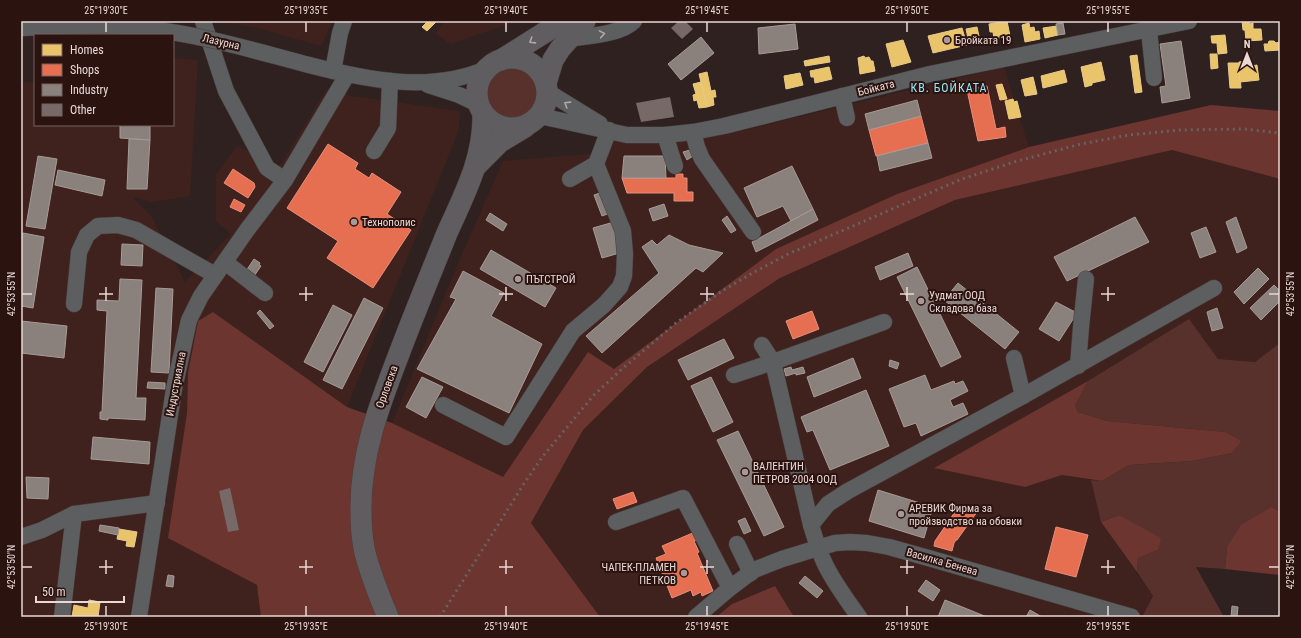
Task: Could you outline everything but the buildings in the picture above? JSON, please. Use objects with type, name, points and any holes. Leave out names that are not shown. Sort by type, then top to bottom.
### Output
[{"type":"main road","points":[[566,30],[553,60],[547,87],[547,101],[535,120],[521,128],[510,129],[499,126],[490,121],[480,108],[477,95],[481,77],[494,65],[566,30],[585,21]]},
{"type":"main road","points":[[494,65],[512,58],[528,62],[541,73],[547,87]]},
{"type":"main road","name":"Орловска","points":[[388,617],[373,579],[364,548],[361,503],[366,450],[379,409],[414,313],[476,166],[482,138],[480,108]]},
{"type":"main road","name":"Орловска","points":[[476,166],[500,142],[535,120]]},
{"type":"street","points":[[96,21],[98,34]]},
{"type":"street","points":[[203,21],[226,91],[267,168],[284,180]]},
{"type":"street","points":[[340,73],[337,45],[344,21]]},
{"type":"street","points":[[566,30],[608,33],[629,25],[634,21]]},
{"type":"street","name":"Бойката","points":[[535,120],[609,130],[627,135],[665,135],[693,132],[724,126],[930,74],[1189,21]]},
{"type":"street","name":"Лазурна","points":[[21,28],[114,26],[157,30],[230,44],[340,73],[390,81],[418,82],[461,78],[494,65]]},
{"type":"street","points":[[1149,30],[1154,78]]},
{"type":"street","name":"Индустриална","points":[[139,617],[174,389],[189,320],[201,296],[215,275],[284,180],[340,73]]},
{"type":"street","points":[[374,151],[388,128],[390,81]]},
{"type":"street","name":"Лазурна","points":[[418,82],[459,95],[480,108]]},
{"type":"street","name":"Бойката","points":[[547,87],[609,130]]},
{"type":"street","points":[[842,96],[847,118]]},
{"type":"street","points":[[570,179],[596,164],[609,130]]},
{"type":"street","points":[[693,132],[702,159],[753,232]]},
{"type":"street","points":[[665,135],[675,166]]},
{"type":"street","points":[[443,405],[506,437],[574,331],[604,305],[620,287],[625,268],[623,230],[596,164]]},
{"type":"street","points":[[74,304],[79,252],[87,235],[98,226],[118,225],[136,230],[215,275]]},
{"type":"street","points":[[225,262],[265,293]]},
{"type":"street","points":[[1078,366],[1080,327],[1086,279]]},
{"type":"street","points":[[811,525],[828,504],[848,491],[1078,366],[1214,288]]},
{"type":"street","points":[[734,375],[884,322]]},
{"type":"street","points":[[762,345],[773,362],[811,525],[818,548],[825,564],[845,598],[860,617]]},
{"type":"street","points":[[1014,358],[1023,396]]},
{"type":"street","points":[[616,522],[683,498],[730,588]]},
{"type":"street","points":[[21,537],[42,530],[74,514],[157,503]]},
{"type":"street","points":[[62,617],[74,514]]},
{"type":"street","name":"Василка Бенева","points":[[696,617],[730,588],[751,573],[782,559],[835,543],[850,542],[889,547],[1132,617]]},
{"type":"street","points":[[737,544],[751,573]]},
{"type":"shaded area","points":[[219,21],[333,21],[321,46],[257,28]]},
{"type":"shaded area","points":[[445,21],[514,21],[512,23],[450,44],[435,33]]},
{"type":"shaded area","points":[[174,58],[198,60],[190,196],[151,202],[132,197],[151,215],[185,282],[231,234],[216,221],[216,174],[237,146],[280,166],[326,90],[352,96],[460,111],[459,130],[347,407],[213,312],[188,373],[187,413],[169,538],[257,585],[262,617],[21,617],[21,82],[34,82],[34,126],[174,126]]},
{"type":"shaded area","points":[[512,66],[522,68],[531,74],[537,83],[539,93],[537,103],[531,112],[522,118],[512,120],[502,118],[493,112],[487,103],[485,93],[487,83],[493,74],[502,68]]},
{"type":"shaded area","points":[[1004,67],[1029,147],[898,194],[776,249],[614,370],[588,352],[503,478],[392,423],[459,261],[503,161],[591,154],[597,138],[655,141],[706,137],[745,130]]},
{"type":"shaded area","points":[[1211,105],[1280,111],[1280,179],[1172,150],[955,200],[780,278],[647,367],[583,430],[531,523],[600,617],[261,617],[257,585],[168,538],[187,413],[188,373],[198,321],[213,312],[347,407],[392,423],[503,477],[588,352],[614,369],[776,249],[897,194],[1029,147]]},
{"type":"shaded area","points":[[1172,150],[1280,179],[1280,343],[1255,362],[1218,359],[1189,320],[1069,393],[1025,487],[1062,475],[1091,480],[1101,522],[1153,596],[1142,617],[794,617],[775,586],[732,604],[716,617],[600,617],[531,523],[583,430],[647,367],[780,278],[955,200]]},
{"type":"shaded area","points":[[1189,319],[1218,359],[1255,362],[1280,343],[1280,511],[1271,507],[1227,547],[1225,569],[1196,567],[1224,617],[1142,617],[1153,596],[1137,572],[1138,558],[1158,550],[1119,515],[1101,522],[1091,480],[1102,481],[1129,465],[1192,461],[1232,453],[1242,441],[1226,432],[1107,421],[1078,412],[1075,406],[1088,381]]},
{"type":"shaded area","points":[[1088,381],[1075,406],[1078,412],[1107,421],[1226,432],[1242,441],[1232,453],[1192,461],[1129,465],[1102,481],[1062,475],[1025,487],[934,468]]},
{"type":"shaded area","points":[[1271,507],[1280,511],[1280,575],[1225,569],[1227,547],[1241,525]]},
{"type":"shaded area","points":[[1119,515],[1161,538],[1158,550],[1138,558],[1137,572],[1101,522]]},
{"type":"shaded area","points":[[775,586],[794,617],[716,617],[732,604]]},
{"type":"railway","points":[[440,617],[543,456],[594,395],[676,323],[722,291],[749,275],[788,254],[962,179],[1014,162],[1081,144],[1129,135],[1180,130],[1244,129],[1280,133]]},
{"type":"place","name":"Бройката 19","points":[[947,40]]},
{"type":"place","name":"Технополис","points":[[354,222]]},
{"type":"place","name":"ПЪТСТРОЙ","points":[[518,279]]},
{"type":"place","name":"Уудмат ООД Складова база","points":[[921,301]]},
{"type":"place","name":"ВАЛЕНТИН ПЕТРОВ 2004 ООД","points":[[745,472]]},
{"type":"place","name":"АРЕВИК Фирма за пройзводство на обовки","points":[[901,514]]},
{"type":"place","name":"ЧАПЕК-ПЛАМЕН ПЕТКОВ","points":[[684,573]]},
{"type":"district","name":"КВ. БОЙКАТА","points":[[949,88]]}]
